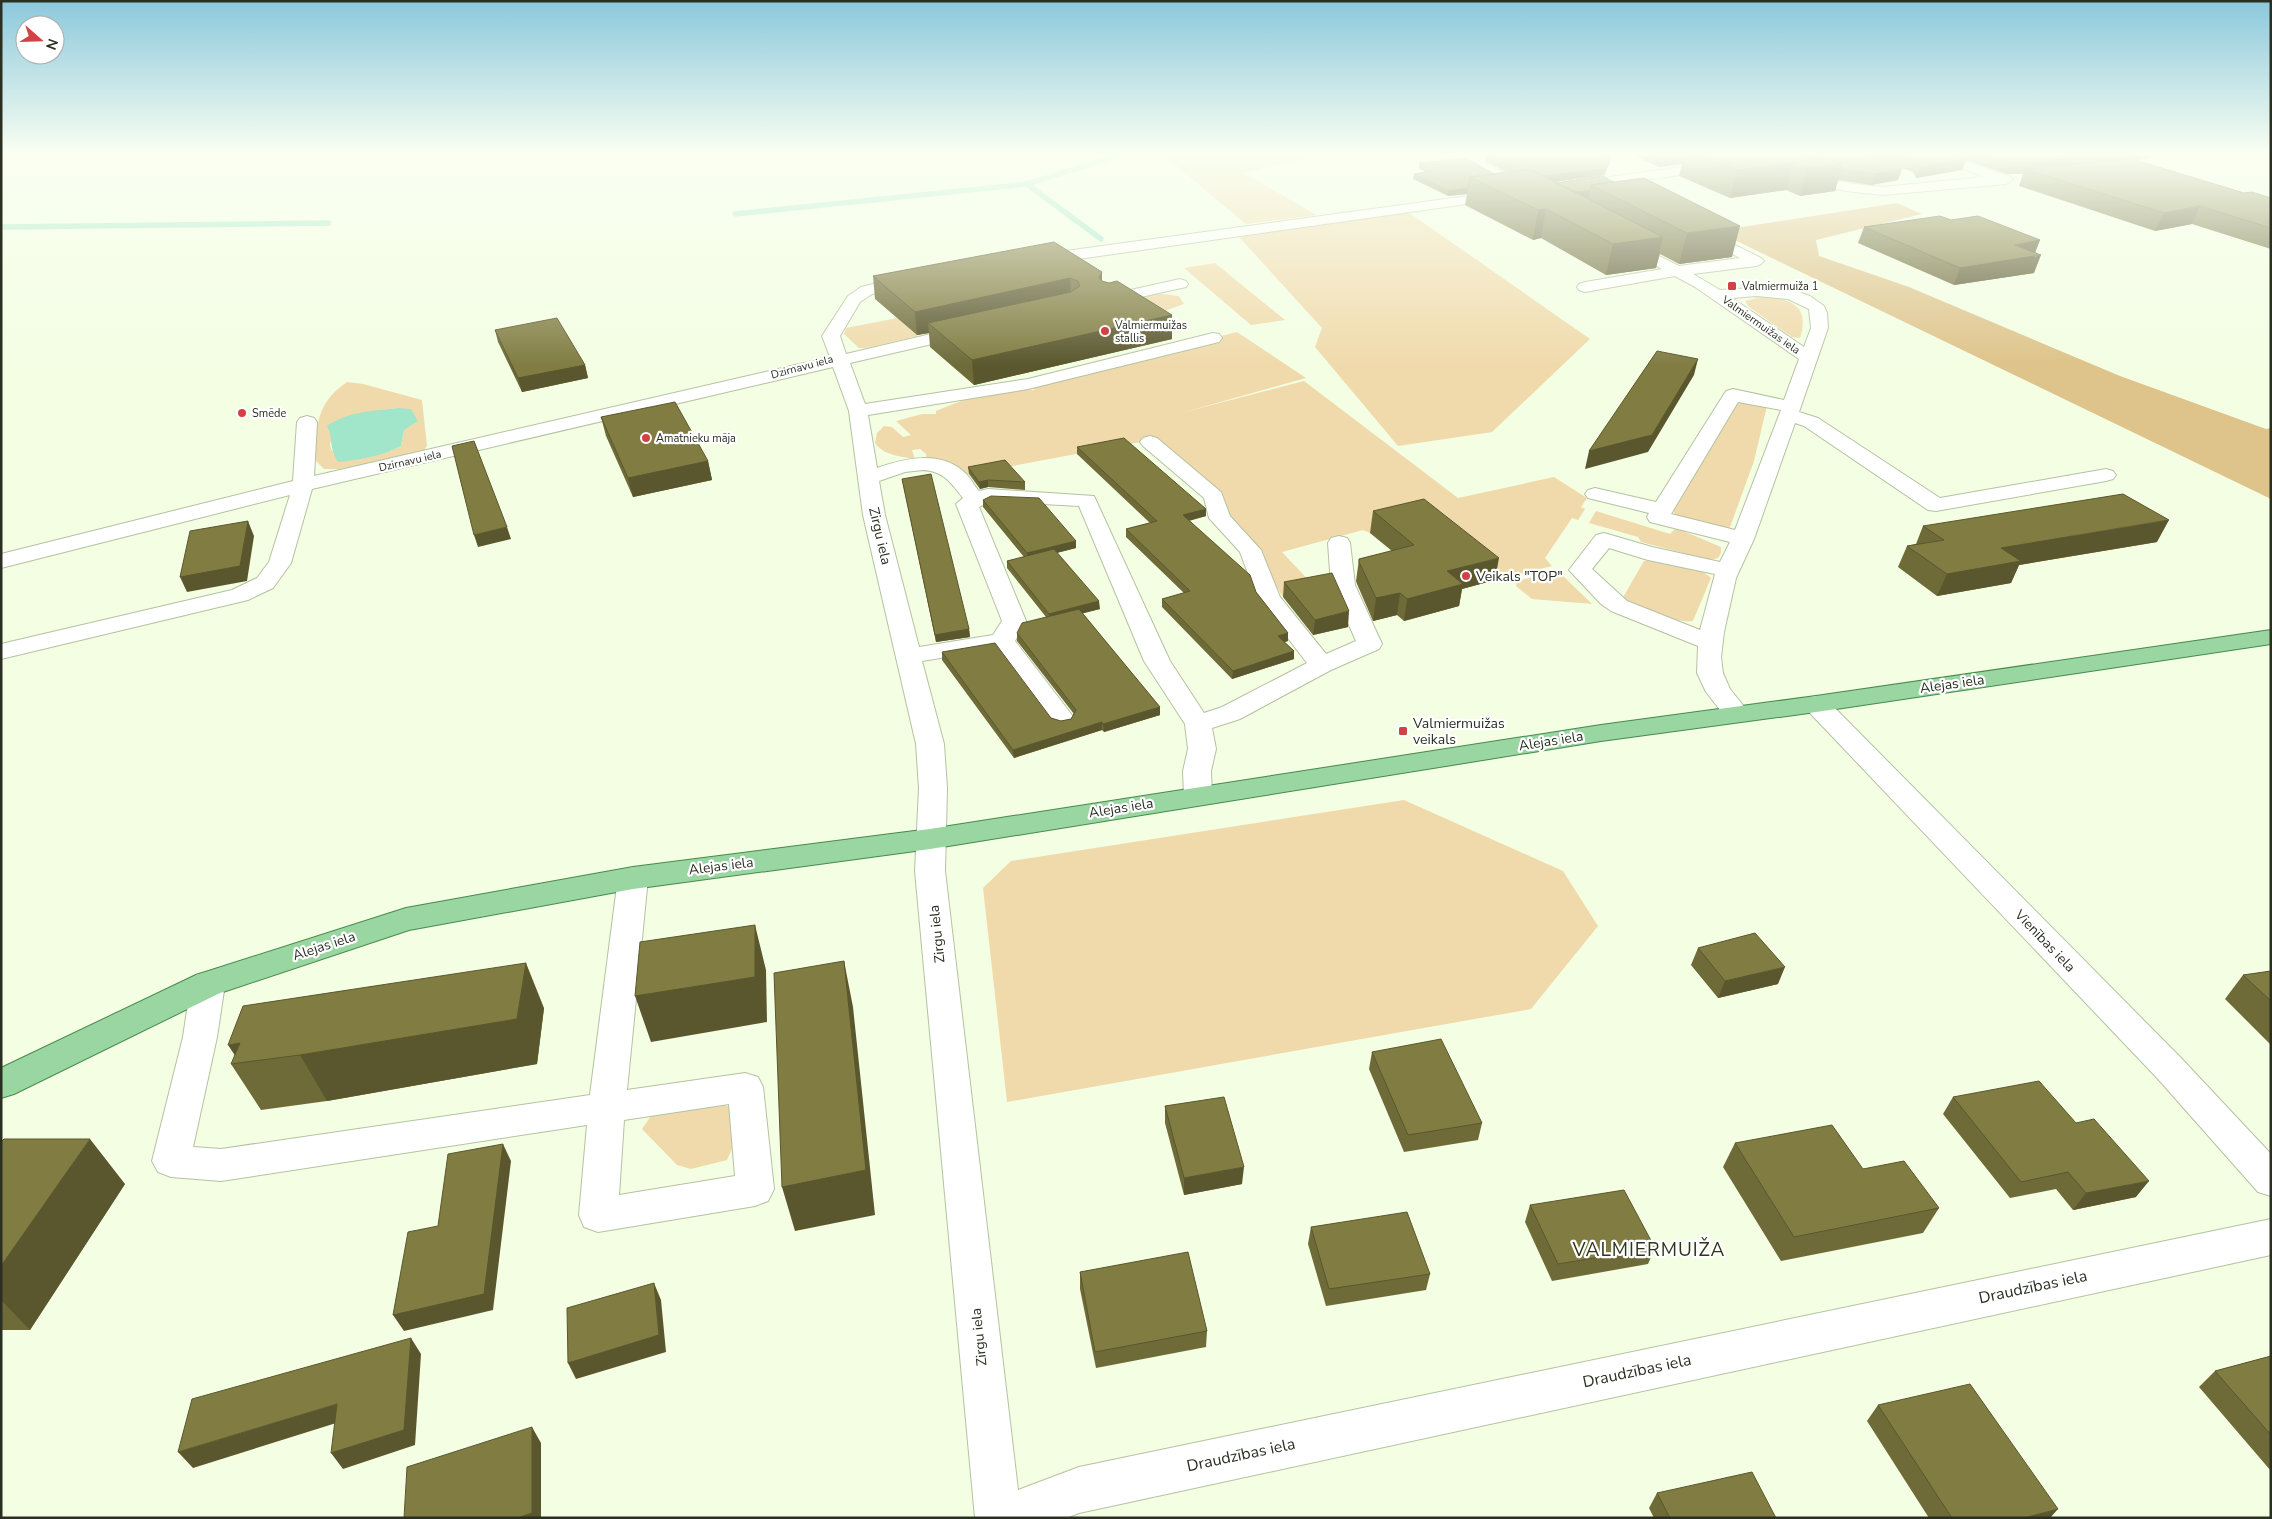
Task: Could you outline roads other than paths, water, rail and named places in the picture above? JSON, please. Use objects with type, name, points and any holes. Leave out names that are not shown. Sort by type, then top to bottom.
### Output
[{"type":"main road","name":"Alejas iela","points":[[1,1084],[208,984],[406,919],[633,878],[930,839],[1198,796],[1738,714],[2271,637]]},
{"type":"street","points":[[1026,262],[1288,224]]},
{"type":"street","points":[[1585,286],[1756,261],[1686,225]]},
{"type":"street","name":"Valmiermuižas iela","points":[[1608,233],[1719,295],[1808,358],[1791,411],[1743,539],[1727,570],[1710,642],[1708,667],[1714,684],[1722,698],[1738,714]]},
{"type":"street","name":"Dzirnavu iela","points":[[1,561],[303,485],[838,360],[830,336],[854,299],[867,290],[929,276]]},
{"type":"street","points":[[1108,299],[1180,284]]},
{"type":"street","points":[[1719,295],[1770,291],[1788,293],[1816,306],[1820,319],[1818,333],[1808,358]]},
{"type":"street","points":[[838,360],[978,328]]},
{"type":"street","points":[[858,411],[1028,384],[1214,338]]},
{"type":"street","name":"Zirgu iela","points":[[838,360],[858,411],[874,515],[930,744],[933,788],[930,871],[998,1518]]},
{"type":"street","points":[[1743,539],[1658,517],[1733,395],[1791,411],[1936,505],[2106,475]]},
{"type":"street","points":[[1,652],[240,595],[265,582],[280,564],[303,485],[307,422]]},
{"type":"street","points":[[1150,442],[1214,496],[1220,518],[1250,550],[1269,598],[1322,665]]},
{"type":"street","points":[[865,465],[909,464],[940,466],[954,473],[962,482],[966,492],[977,500]]},
{"type":"street","points":[[1595,494],[1662,510]]},
{"type":"street","points":[[908,656],[1002,641],[1014,621],[967,504],[988,495],[1087,500],[1157,661],[1198,724],[1202,749],[1197,771],[1198,796]]},
{"type":"street","points":[[1710,642],[1619,606],[1609,599],[1580,570],[1604,540],[1648,553],[1727,570]]},
{"type":"street","points":[[1198,724],[1231,713],[1322,665],[1370,644],[1343,585],[1339,543]]},
{"type":"street","points":[[1002,641],[1062,719]]},
{"type":"street","name":"Vienības iela","points":[[1816,704],[2170,1069],[2271,1180]]},
{"type":"street","points":[[208,984],[200,1037],[171,1161],[221,1165],[607,1107],[745,1087],[755,1189],[598,1215],[607,1107],[628,908],[633,878]]},
{"type":"street","name":"Draudzības iela","points":[[1006,1518],[1079,1490],[2271,1237]]},
{"type":"waterway","points":[[1,227],[256,224]]},
{"type":"waterway","points":[[1081,224],[1101,239]]},
{"type":"place","name":"Valmiermuiža 1","points":[[1732,286]]},
{"type":"place","name":"Valmiermuižas stallis","points":[[1105,331]]},
{"type":"place","name":"Smēde","points":[[242,413]]},
{"type":"place","name":"Amatnieku māja","points":[[646,438]]},
{"type":"place","name":"Veikals \"TOP\"","points":[[1466,576]]},
{"type":"place","name":"Valmiermuižas veikals","points":[[1403,731]]},
{"type":"district","name":"VALMIERMUIŽA","points":[[1649,1250]]}]
